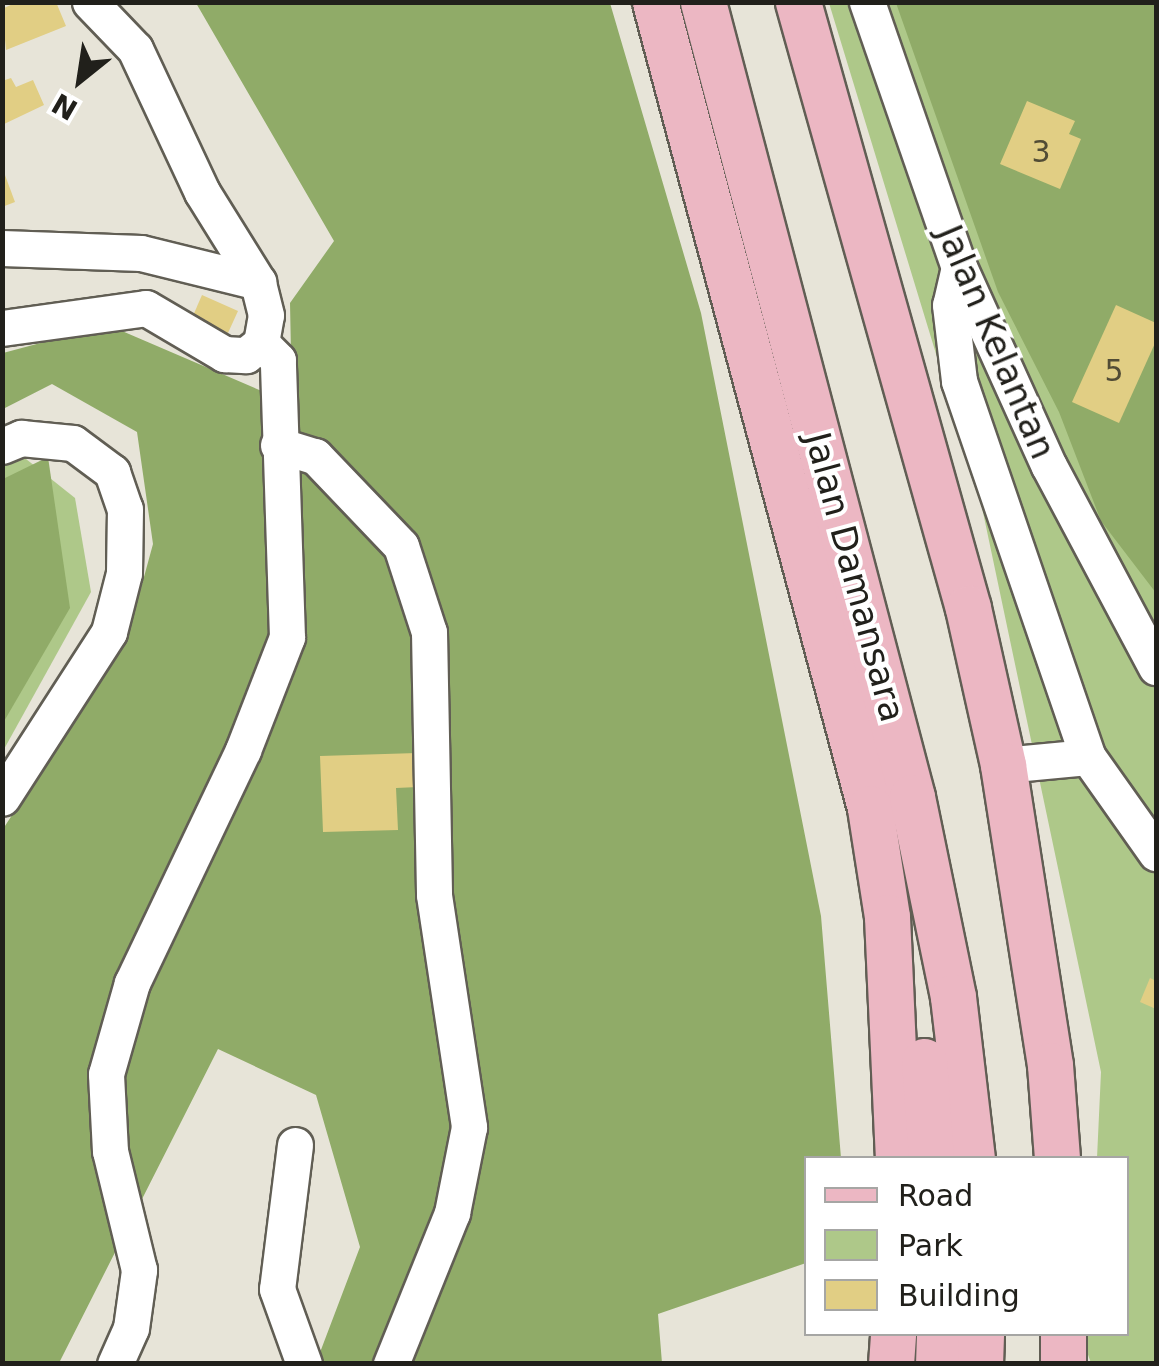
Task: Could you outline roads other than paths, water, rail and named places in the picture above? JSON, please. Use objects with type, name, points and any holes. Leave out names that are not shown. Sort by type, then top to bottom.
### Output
[{"type":"main road","points":[[655,2],[870,808],[887,917],[898,1156]]},
{"type":"main road","name":"Jalan Damansara","points":[[703,2],[912,797],[953,997],[972,1156]]},
{"type":"main road","points":[[798,2],[968,608],[1003,765],[1050,1065],[1057,1156]]},
{"type":"main road","points":[[822,451],[856,663],[901,876],[931,1156]]},
{"type":"main road","points":[[891,1364],[893,1336]]},
{"type":"main road","points":[[938,1336],[938,1364]]},
{"type":"main road","points":[[980,1336],[980,1364]]},
{"type":"main road","points":[[1063,1336],[1063,1364]]},
{"type":"street","points":[[2,328],[146,308],[224,354],[246,355],[261,343],[266,315],[258,282],[202,192],[135,49],[90,2]]},
{"type":"street","name":"Jalan Kelantan","points":[[868,2],[959,266],[1049,466],[1156,667]]},
{"type":"street","points":[[2,248],[141,253],[258,282]]},
{"type":"street","points":[[959,266],[950,306],[959,381],[1088,757],[1156,853]]},
{"type":"street","points":[[116,1364],[131,1328],[139,1270],[110,1152],[106,1074],[132,983],[244,750],[287,637],[278,360],[261,343]]},
{"type":"street","points":[[2,446],[20,438],[73,443],[112,472],[125,509],[124,574],[109,632],[2,798]]},
{"type":"street","points":[[278,445],[315,456],[402,546],[429,632],[434,895],[469,1128],[452,1213],[391,1364]]},
{"type":"street","points":[[1003,765],[1088,757]]},
{"type":"street","points":[[296,1145],[277,1289],[304,1364]]}]
